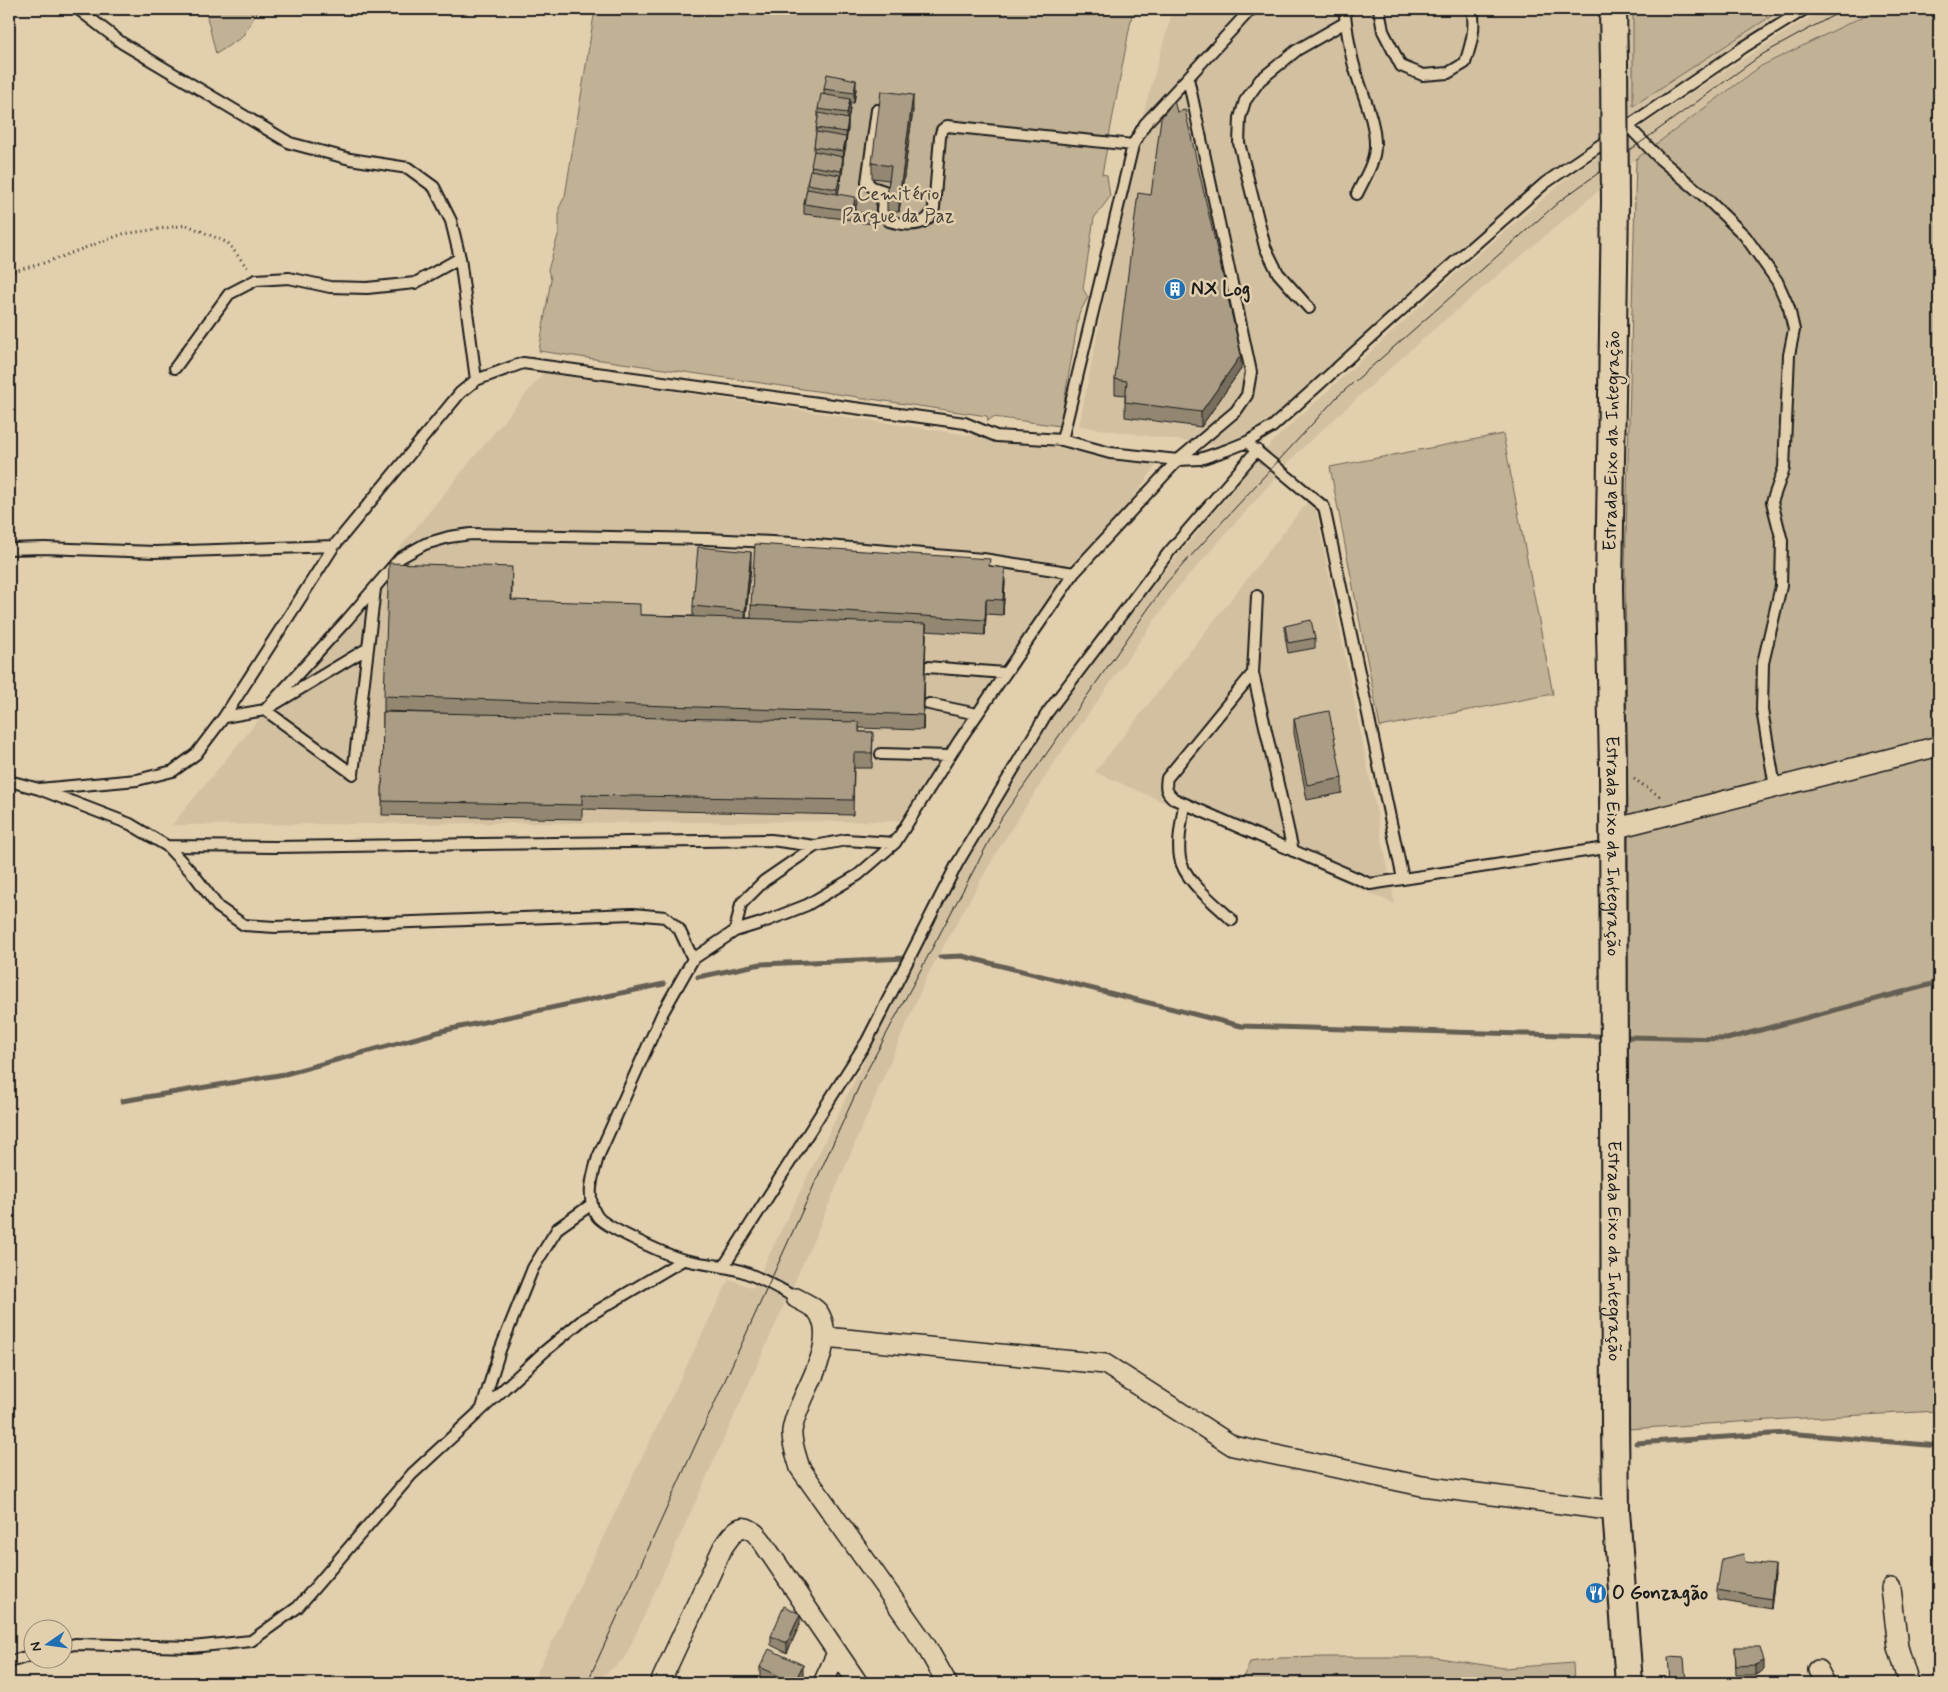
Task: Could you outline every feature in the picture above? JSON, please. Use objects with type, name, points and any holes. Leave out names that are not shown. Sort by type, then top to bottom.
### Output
[{"type":"main road","name":"Estrada Eixo da Integração","points":[[1613,9],[1615,202],[1609,589],[1613,764],[1616,1511],[1630,1683]]},
{"type":"street","points":[[1613,838],[1686,811],[1939,746]]},
{"type":"street","points":[[796,1298],[816,1310],[821,1316],[825,1337],[821,1356],[798,1406],[792,1433],[800,1468],[924,1644],[947,1683]]},
{"type":"street","points":[[825,1337],[1105,1364],[1233,1446],[1422,1486],[1616,1511]]},
{"type":"street","points":[[660,1683],[723,1547],[738,1528],[744,1527],[753,1530],[761,1540],[858,1683]]},
{"type":"street","points":[[1891,1588],[1898,1647],[1909,1683]]},
{"type":"street","points":[[823,1683],[837,1653]]},
{"type":"lane","points":[[78,9],[122,43],[290,143],[350,159],[408,168],[434,187],[451,221],[460,258],[476,380]]},
{"type":"lane","points":[[1062,440],[1133,145],[1145,124],[1251,9]]},
{"type":"lane","points":[[1344,9],[1355,68],[1375,139],[1371,165],[1357,194]]},
{"type":"lane","points":[[1379,9],[1383,31],[1401,66],[1423,75],[1448,73],[1466,64],[1473,38],[1474,17],[1472,9]]},
{"type":"lane","points":[[38,789],[137,780],[173,771],[196,754],[224,718],[334,546],[460,393],[476,380],[523,363],[965,423],[996,436],[1062,440],[1110,453],[1178,460],[1200,459],[1247,442],[1272,427],[1544,183],[1744,47],[1805,9]]},
{"type":"lane","points":[[1310,308],[1278,273],[1265,247],[1239,143],[1240,118],[1245,101],[1260,80],[1297,50],[1346,22]]},
{"type":"lane","points":[[796,1298],[768,1282],[724,1266],[683,1260],[612,1228],[597,1216],[592,1204],[592,1178],[610,1128],[663,1012],[693,959],[735,931],[806,905],[858,875],[895,843],[949,756],[1074,573],[1178,460],[1236,411],[1248,396],[1251,372],[1188,78]]},
{"type":"lane","points":[[877,110],[867,182],[872,187],[884,191],[882,210],[889,221],[897,223],[925,222],[932,216],[940,137],[942,130],[947,126],[1133,145]]},
{"type":"lane","points":[[1628,126],[1745,236],[1777,282],[1789,308],[1794,330],[1790,355],[1784,468],[1772,502],[1782,541],[1781,586],[1763,663],[1762,710],[1775,787]]},
{"type":"lane","points":[[175,368],[229,294],[256,280],[289,278],[330,287],[367,288],[406,284],[415,283],[460,258]]},
{"type":"lane","points":[[1247,442],[1324,507],[1403,879]]},
{"type":"lane","points":[[724,1266],[867,1040],[957,864],[1047,713],[1169,552],[1257,450]]},
{"type":"lane","points":[[265,710],[400,558],[425,544],[449,537],[471,534],[707,539],[792,543],[983,559],[1074,573]]},
{"type":"lane","points":[[9,550],[44,548],[156,552],[334,546]]},
{"type":"lane","points":[[265,710],[353,774],[375,588]]},
{"type":"lane","points":[[1257,596],[1253,673],[1293,851]]},
{"type":"lane","points":[[224,718],[265,710],[368,648]]},
{"type":"lane","points":[[927,667],[1005,673]]},
{"type":"lane","points":[[1253,673],[1167,778],[1166,787],[1168,793],[1174,799],[1370,884],[1613,838]]},
{"type":"lane","points":[[929,704],[977,714]]},
{"type":"lane","points":[[881,754],[949,756]]},
{"type":"lane","points":[[9,781],[38,789],[130,824],[166,846],[195,876],[218,907],[244,925],[275,927],[633,914],[665,917],[679,929],[693,959]]},
{"type":"lane","points":[[1184,804],[1179,846],[1180,860],[1186,876],[1232,920]]},
{"type":"lane","points":[[166,846],[276,847],[771,840],[815,846],[846,840],[895,843]]},
{"type":"lane","points":[[735,931],[741,904],[764,881],[815,846]]},
{"type":"lane","points":[[481,1409],[500,1350],[533,1268],[558,1228],[592,1204]]},
{"type":"lane","points":[[72,1644],[192,1647],[252,1641],[298,1607],[412,1474],[545,1350],[585,1318],[683,1260]]},
{"type":"lane","points":[[9,1662],[22,1658]]},
{"type":"path","points":[[9,272],[42,264],[123,234],[187,225],[228,243],[256,280]]},
{"type":"path","points":[[1613,764],[1664,799],[1686,811]]},
{"type":"shaded area","points":[[1173,9],[1799,9],[1542,182],[1253,451],[1079,426],[1136,139]]},
{"type":"shaded area","points":[[1826,9],[1878,9],[1761,66],[1636,159],[1420,341],[1299,451],[1176,590],[1060,754],[999,848],[928,974],[813,1241],[625,1658],[603,1676],[598,1683],[532,1683],[729,1279],[753,1288],[936,914],[964,861],[1062,702],[1124,620],[1275,439],[1454,275],[1571,175],[1721,73]]},
{"type":"shaded area","points":[[544,372],[1158,463],[901,821],[172,825]]},
{"type":"shaded area","points":[[1313,495],[1395,904],[1095,772]]},
{"type":"green space","points":[[205,9],[259,9],[242,37],[216,54]]},
{"type":"green space","name":"Cemitério Parque da Paz","points":[[595,9],[1133,9],[1102,174],[1107,175],[1110,197],[1094,218],[1083,289],[1088,297],[1079,314],[1060,426],[993,417],[988,421],[987,416],[539,351],[551,279],[548,270],[559,232],[559,208],[565,196]]},
{"type":"green space","points":[[1633,9],[1782,9],[1633,106]]},
{"type":"green space","points":[[1878,9],[1939,9],[1939,1411],[1628,1429],[1628,825],[1625,571],[1636,159],[1761,66]]},
{"type":"green space","points":[[1503,434],[1553,694],[1380,727],[1330,467]]},
{"type":"green space","points":[[1433,1657],[1504,1668],[1573,1663],[1574,1683],[1242,1683],[1250,1662],[1279,1658]]},
{"type":"building","points":[[827,74],[856,80],[854,93],[824,89]]},
{"type":"building","points":[[881,91],[913,95],[899,198],[887,196],[891,166],[872,163]]},
{"type":"building","points":[[821,94],[850,99],[847,113],[818,109]]},
{"type":"building","name":"NX Log","points":[[1174,101],[1177,112],[1185,110],[1241,355],[1201,412],[1125,402],[1127,381],[1115,379],[1138,193],[1151,195],[1161,118]]},
{"type":"building","points":[[819,113],[848,119],[846,132],[816,128]]},
{"type":"building","points":[[816,132],[846,137],[843,151],[814,147]]},
{"type":"building","points":[[814,151],[843,157],[841,171],[811,166]]},
{"type":"building","points":[[810,170],[840,175],[837,189],[807,184]]},
{"type":"building","points":[[807,189],[855,197],[853,211],[804,204]]},
{"type":"building","points":[[858,197],[876,200],[875,214],[855,212]]},
{"type":"building","points":[[755,544],[990,559],[989,566],[1005,568],[1003,600],[986,599],[985,620],[751,605]]},
{"type":"building","points":[[698,547],[751,552],[745,611],[693,606]]},
{"type":"building","points":[[389,563],[512,567],[511,600],[640,604],[640,615],[926,624],[923,715],[384,696]]},
{"type":"building","points":[[1311,620],[1315,638],[1288,643],[1285,626]]},
{"type":"building","points":[[1329,711],[1342,778],[1307,785],[1294,718]]},
{"type":"building","points":[[383,712],[859,722],[859,732],[873,732],[872,753],[854,753],[853,800],[582,795],[582,805],[382,801]]},
{"type":"building","points":[[1743,1554],[1745,1562],[1775,1565],[1771,1599],[1717,1590],[1722,1559]]},
{"type":"building","points":[[784,1606],[800,1614],[787,1643],[771,1636]]},
{"type":"building","points":[[1735,1647],[1760,1647],[1764,1661],[1755,1665],[1736,1666]]},
{"type":"building","points":[[769,1649],[803,1665],[794,1683],[760,1667]]},
{"type":"building","points":[[1668,1657],[1684,1658],[1686,1683],[1670,1683]]},
{"type":"waterway","points":[[940,957],[962,956],[1241,1026],[1598,1036]]},
{"type":"waterway","points":[[698,977],[761,964],[908,958]]},
{"type":"waterway","points":[[1629,1037],[1727,1039],[1939,981]]},
{"type":"waterway","points":[[122,1101],[285,1074],[446,1030],[664,984]]},
{"type":"waterway","points":[[1636,1443],[1787,1433],[1939,1446]]},
{"type":"tram line","points":[[587,1683],[861,1082],[1002,817],[1167,582],[1337,397],[1561,200],[1763,54],[1845,9]]},
{"type":"place","name":"NX Log","points":[[1175,289]]},
{"type":"place","name":"O Gonzagão","points":[[1596,1593]]}]
